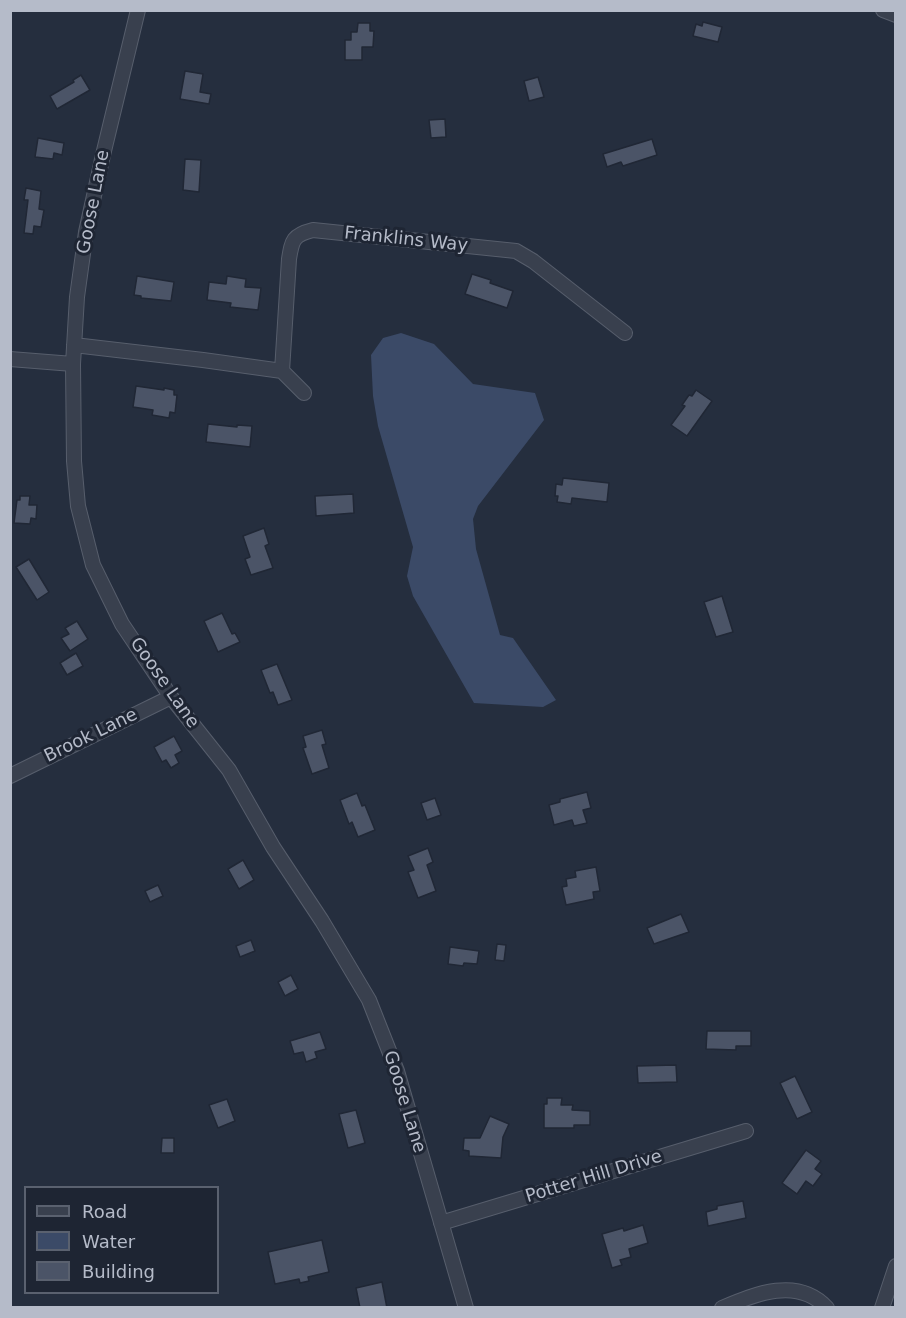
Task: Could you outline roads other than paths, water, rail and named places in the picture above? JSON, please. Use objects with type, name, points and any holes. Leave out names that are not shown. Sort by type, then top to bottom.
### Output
[{"type":"street","name":"Goose Lane","points":[[138,10],[86,232],[78,297],[73,364],[74,461],[78,506],[93,565],[122,624],[171,697],[229,770],[273,847],[369,1000],[397,1071],[466,1308]]},
{"type":"street","points":[[883,10],[896,15]]},
{"type":"street","name":"Franklins Way","points":[[282,371],[292,243],[302,233],[313,230],[516,251],[533,261],[625,333]]},
{"type":"street","points":[[74,345],[282,371],[304,393]]},
{"type":"street","points":[[10,359],[73,364]]},
{"type":"street","name":"Brook Lane","points":[[10,776],[171,697]]},
{"type":"street","name":"Potter Hill Drive","points":[[441,1224],[746,1131]]},
{"type":"street","points":[[882,1308],[896,1266]]},
{"type":"street","points":[[722,1308],[760,1294],[787,1289],[806,1293],[819,1299],[827,1308]]},
{"type":"water","points":[[401,333],[434,344],[473,384],[535,393],[544,420],[478,506],[473,519],[476,549],[500,635],[513,638],[556,700],[543,707],[474,703],[413,596],[407,576],[413,547],[378,426],[373,396],[371,355],[383,338]]}]
